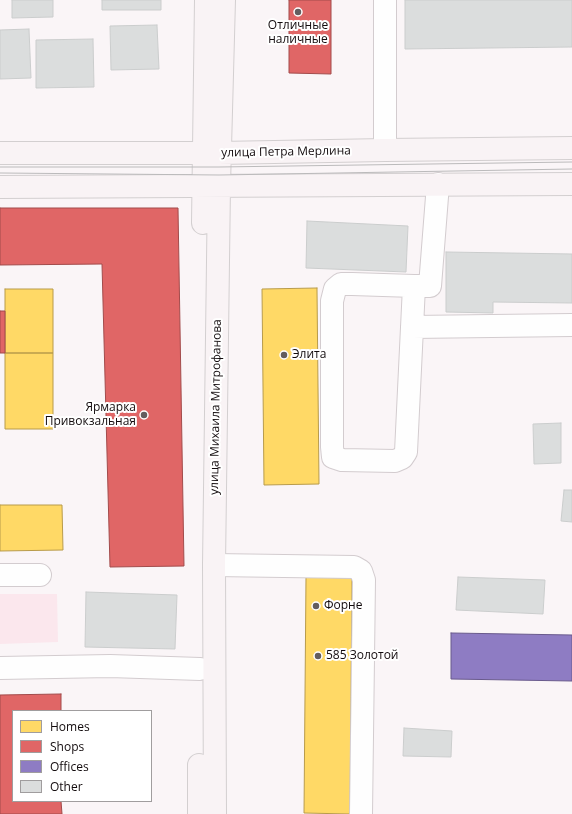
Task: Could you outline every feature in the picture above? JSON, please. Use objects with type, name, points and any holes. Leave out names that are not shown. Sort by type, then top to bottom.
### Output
[{"type":"main road","name":"улица Михаила Митрофанова","points":[[206,0],[211,153],[208,565],[215,814]]},
{"type":"main road","name":"улица Михаила Митрофанова","points":[[211,153],[224,0]]},
{"type":"main road","name":"улица Петра Мерлина","points":[[0,153],[211,153],[572,148]]},
{"type":"main road","points":[[0,187],[572,184]]},
{"type":"main road","name":"улица Михаила Митрофанова","points":[[199,814],[200,668],[208,565]]},
{"type":"lane","points":[[385,0],[385,150]]},
{"type":"lane","points":[[414,286],[406,452],[402,458],[395,461],[342,460],[333,457],[332,301],[335,289],[341,284],[430,286],[438,184]]},
{"type":"lane","points":[[412,327],[572,325]]},
{"type":"lane","points":[[208,565],[354,567],[361,571],[364,580],[361,814]]},
{"type":"lane","points":[[0,575],[40,575]]},
{"type":"lane","points":[[0,668],[110,666],[200,668]]},
{"type":"shaded area","points":[[0,594],[57,594],[58,642],[0,644]]},
{"type":"building: Homes","points":[[317,288],[319,484],[264,485],[262,289]]},
{"type":"building: Homes","points":[[5,289],[53,289],[53,353],[5,353]]},
{"type":"building: Homes","points":[[5,353],[53,353],[53,429],[5,429]]},
{"type":"building: Homes","points":[[0,505],[62,505],[63,550],[0,551]]},
{"type":"building: Homes","points":[[306,577],[352,578],[350,814],[304,813]]},
{"type":"building: Shops","points":[[289,0],[331,0],[331,74],[289,73]]},
{"type":"building: Shops","name":"Ярмарка Привокзальная","points":[[0,208],[178,208],[184,566],[110,567],[102,264],[0,265]]},
{"type":"building: Shops","points":[[0,311],[5,311],[5,353],[0,353]]},
{"type":"building: Shops","points":[[61,694],[61,710],[12,710],[12,802],[61,802],[62,814],[0,814],[0,695]]},
{"type":"building: Offices","points":[[451,633],[572,635],[572,681],[451,679]]},
{"type":"building: Other","points":[[12,0],[53,0],[53,17],[12,18]]},
{"type":"building: Other","points":[[102,0],[161,0],[161,10],[102,10]]},
{"type":"building: Other","points":[[405,0],[572,0],[572,47],[405,49]]},
{"type":"building: Other","points":[[157,25],[159,69],[111,70],[110,26]]},
{"type":"building: Other","points":[[29,29],[31,78],[0,79],[0,30]]},
{"type":"building: Other","points":[[93,39],[94,87],[36,88],[36,40]]},
{"type":"building: Other","points":[[307,221],[408,226],[406,272],[306,268]]},
{"type":"building: Other","points":[[446,252],[572,254],[572,303],[493,302],[493,313],[446,312]]},
{"type":"building: Other","points":[[561,423],[561,463],[534,464],[533,424]]},
{"type":"building: Other","points":[[564,490],[572,490],[572,522],[561,521]]},
{"type":"building: Other","points":[[458,577],[545,580],[543,614],[456,610]]},
{"type":"building: Other","points":[[86,592],[177,595],[175,649],[85,647]]},
{"type":"building: Other","points":[[404,728],[452,731],[451,757],[403,756]]},
{"type":"tram line","points":[[0,167],[219,167],[572,162]]},
{"type":"tram line","points":[[0,173],[219,175],[572,169]]},
{"type":"place","name":"Отличные наличные","points":[[298,12]]},
{"type":"place","name":"Элита","points":[[284,355]]},
{"type":"place","name":"Ярмарка Привокзальная","points":[[144,415]]},
{"type":"place","name":"Форне","points":[[316,606]]},
{"type":"place","name":"585 Золотой","points":[[318,656]]}]
